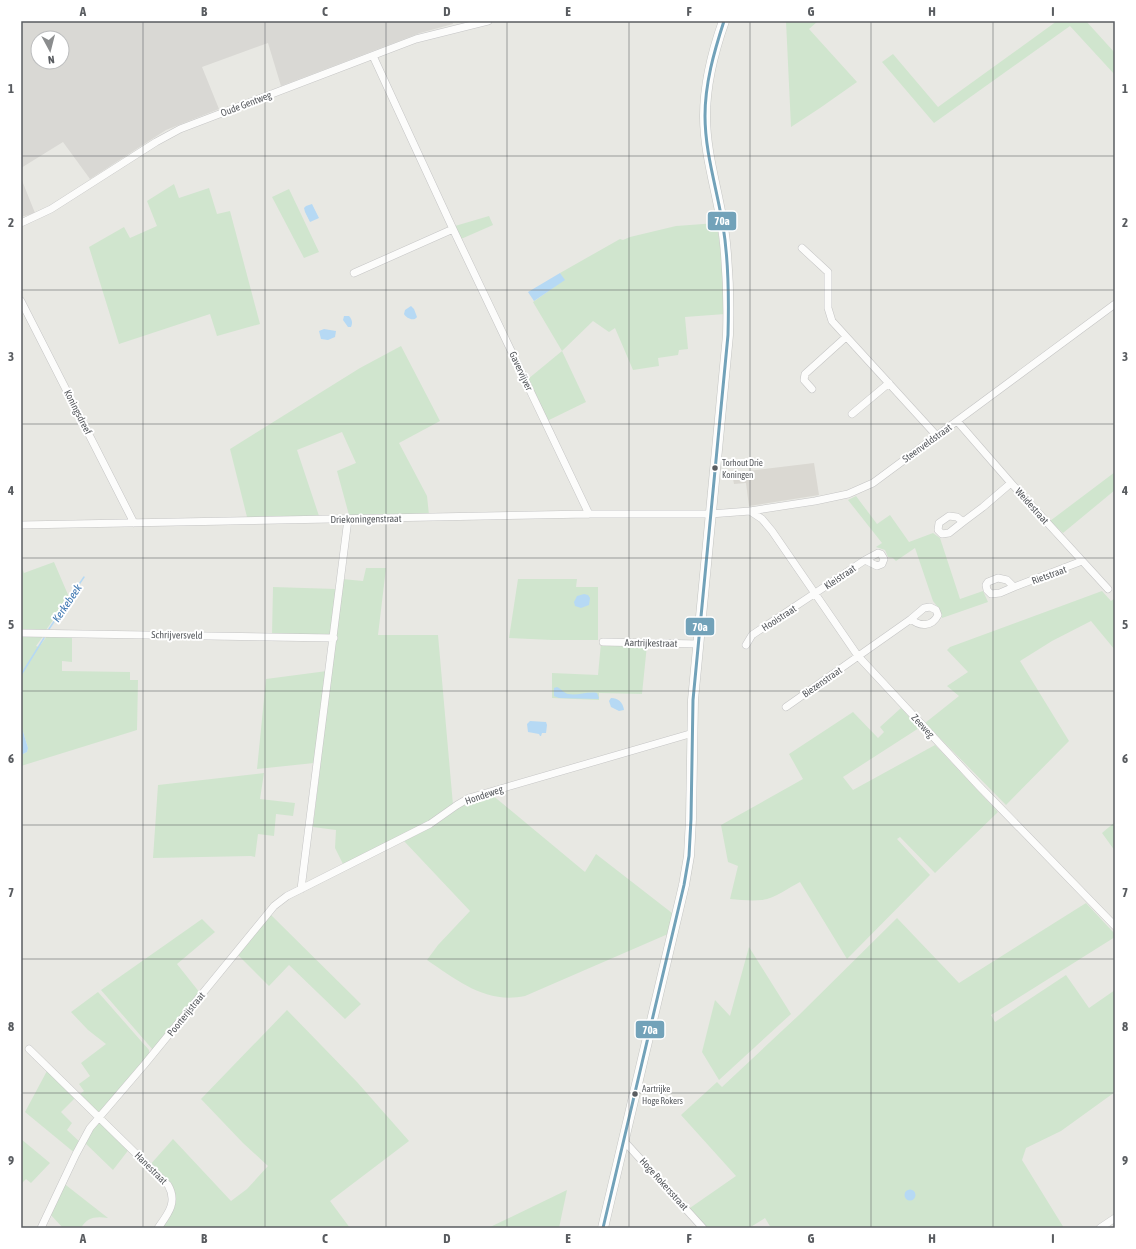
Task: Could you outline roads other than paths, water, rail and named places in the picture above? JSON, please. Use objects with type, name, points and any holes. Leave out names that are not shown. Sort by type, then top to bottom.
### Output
[{"type":"street","name":"Oude Gentweg","points":[[21,223],[51,209],[171,133],[416,39],[488,21]]},
{"type":"street","points":[[604,1228],[684,884],[689,856],[693,700],[728,335],[729,310],[725,242],[709,153],[705,117],[707,84],[724,21]]},
{"type":"street","name":"Gavervijver","points":[[373,56],[453,229],[589,514]]},
{"type":"street","points":[[354,273],[453,229]]},
{"type":"street","points":[[802,248],[828,272],[828,308],[832,321],[937,436]]},
{"type":"street","name":"Koningsdreef","points":[[21,301],[134,523]]},
{"type":"street","name":"Steenveldstraat","points":[[710,514],[750,511],[815,501],[848,494],[866,487],[1115,304]]},
{"type":"street","points":[[812,389],[804,380],[805,374],[846,337]]},
{"type":"street","points":[[852,414],[889,383]]},
{"type":"street","name":"Weidestraat","points":[[957,421],[1011,483],[1108,589]]},
{"type":"street","points":[[964,522],[1011,483]]},
{"type":"street","name":"Zeeweg","points":[[750,511],[762,519],[858,656],[979,786],[1115,926]]},
{"type":"street","name":"Driekoningenstraat","points":[[21,525],[589,514],[710,514]]},
{"type":"street","points":[[302,889],[348,519]]},
{"type":"street","name":"Kleistraat","points":[[815,594],[866,560]]},
{"type":"street","name":"Rietstraat","points":[[1014,587],[1074,566],[1082,561]]},
{"type":"street","name":"Hooistraat","points":[[746,645],[752,635],[815,594]]},
{"type":"street","name":"Biezenstraat","points":[[786,707],[911,619]]},
{"type":"street","name":"Schrijversveld","points":[[21,633],[334,638]]},
{"type":"street","name":"Aartrijkestraat","points":[[603,642],[698,644]]},
{"type":"street","name":"Hondeweg","points":[[272,909],[287,896],[430,824],[469,798],[693,733]]},
{"type":"street","name":"Poorterijstraat","points":[[41,1228],[90,1128],[144,1065],[272,909]]},
{"type":"street","points":[[29,1049],[98,1117]]},
{"type":"street","name":"Hanestraat","points":[[98,1117],[163,1179],[171,1190],[173,1198],[171,1206],[158,1228]]},
{"type":"street","name":"Hoge Rokersstraat","points":[[624,1141],[703,1228]]},
{"type":"street","points":[[1100,1228],[1115,1218]]},
{"type":"water","points":[[312,204],[319,218],[310,222],[304,208]]},
{"type":"water","points":[[560,273],[565,280],[534,301],[528,292]]},
{"type":"water","points":[[411,306],[417,317],[414,319],[408,318],[404,314],[405,310]]},
{"type":"water","points":[[344,316],[349,316],[351,318],[351,327],[348,327],[343,320]]},
{"type":"water","points":[[324,329],[336,331],[335,337],[328,340],[321,339],[319,331]]},
{"type":"water","points":[[584,594],[588,595],[590,598],[589,605],[581,608],[575,606],[574,602],[577,596]]},
{"type":"water","points":[[557,687],[568,694],[597,693],[599,698],[559,698],[554,696],[554,688]]},
{"type":"water","points":[[611,698],[620,701],[624,710],[619,711],[611,707],[609,701]]},
{"type":"water","points":[[530,721],[546,722],[546,733],[542,733],[540,736],[539,734],[528,732],[527,724]]},
{"type":"water","points":[[21,725],[28,748],[27,752],[21,755]]},
{"type":"water","points":[[908,1190],[912,1190],[914,1191],[914,1199],[908,1200],[905,1197],[905,1193]]},
{"type":"waterway","name":"Kerkebeek","points":[[49,629],[84,577]]},
{"type":"waterway","name":"Kerkebeek","points":[[21,675],[44,638]]},
{"type":"place","name":"Torhout Drie Koningen","points":[[715,468]]},
{"type":"place","name":"Aartrijke Hoge Rokers","points":[[635,1094]]}]
